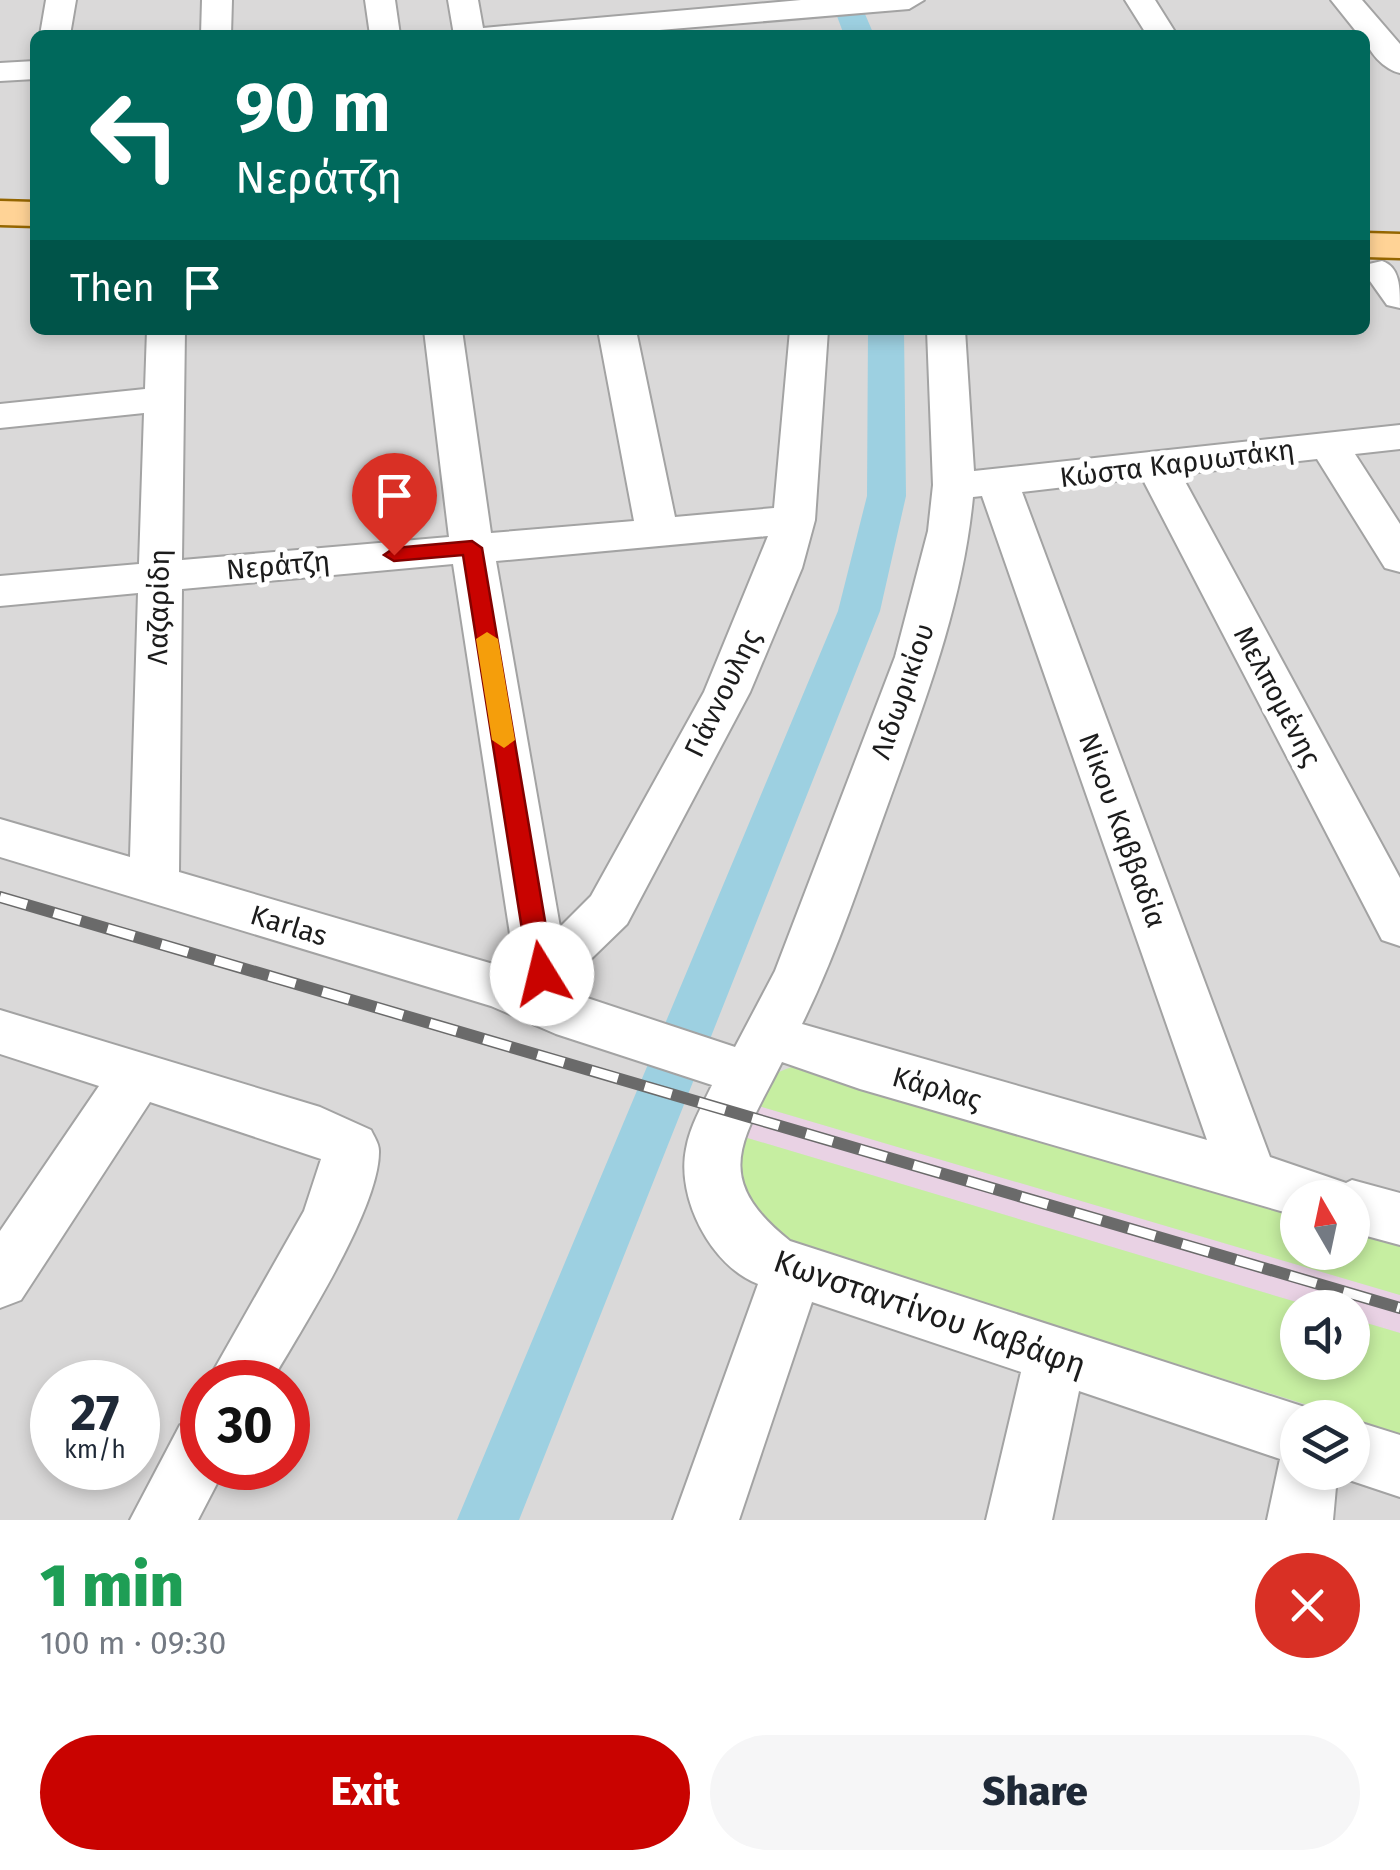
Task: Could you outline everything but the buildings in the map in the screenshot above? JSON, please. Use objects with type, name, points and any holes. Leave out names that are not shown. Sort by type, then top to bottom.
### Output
[{"type":"main road","points":[[0,213],[30,214]]},
{"type":"street","points":[[56,30],[60,0]]},
{"type":"street","points":[[216,30],[217,0]]},
{"type":"street","points":[[380,0],[384,30]]},
{"type":"street","points":[[463,0],[468,30]]},
{"type":"street","points":[[896,0],[907,30]]},
{"type":"street","points":[[558,30],[685,10],[794,16],[832,6],[909,0]]},
{"type":"street","points":[[1140,0],[1159,30]]},
{"type":"street","points":[[1346,0],[1368,30]]},
{"type":"street","points":[[0,72],[30,70]]},
{"type":"street","name":"Λαζαρίδη","points":[[154,884],[166,335]]},
{"type":"street","points":[[444,335],[523,982]]},
{"type":"street","points":[[617,335],[657,532]]},
{"type":"street","name":"Γιάννουλης","points":[[523,982],[596,926],[624,884],[727,692],[780,568],[794,520],[809,335]]},
{"type":"street","name":"Λιδωρικίου","points":[[748,1058],[801,972],[918,657],[949,530],[976,485],[947,335]]},
{"type":"street","points":[[0,416],[166,398]]},
{"type":"street","name":"Κώστα Καρυωτάκη","points":[[976,485],[1400,437]]},
{"type":"street","points":[[1330,445],[1400,558]]},
{"type":"street","name":"Μελπομένης","points":[[1157,467],[1400,926]]},
{"type":"street","name":"Νίκου Καββαδία","points":[[976,485],[1248,1176]]},
{"type":"street","name":"Νεράτζη","points":[[0,591],[794,520]]},
{"type":"street","name":"Karlas","points":[[0,838],[154,884],[523,982],[575,1018]]},
{"type":"street","name":"Κάρλας","points":[[575,1018],[748,1058],[860,1066],[1280,1185]]},
{"type":"street","points":[[0,1032],[342,1138],[352,1147],[353,1160],[338,1199],[250,1360]]},
{"type":"street","name":"Κωνσταντίνου Καβάφη","points":[[748,1058],[716,1129],[712,1179],[719,1202],[736,1232],[760,1254],[792,1272],[1280,1428]]},
{"type":"street","points":[[0,1281],[138,1074]]},
{"type":"street","points":[[1370,1211],[1400,1219]]},
{"type":"street","points":[[706,1520],[792,1272]]},
{"type":"street","points":[[1019,1520],[1055,1358]]},
{"type":"street","points":[[1370,1457],[1400,1466]]},
{"type":"street","points":[[163,1520],[180,1488]]},
{"type":"street","points":[[1300,1520],[1304,1490]]},
{"type":"shaded area","points":[[0,0],[1400,0],[1400,1520],[0,1520]]},
{"type":"shaded area","points":[[745,1102],[1280,1260],[1280,1270],[1315,1270],[1400,1295],[1400,1333],[1370,1324],[1370,1290],[1280,1290],[1280,1297],[734,1134]]},
{"type":"green space","points":[[804,1064],[1280,1198],[1280,1260],[745,1102],[770,1077]]},
{"type":"green space","points":[[734,1134],[1280,1297],[1280,1380],[1370,1380],[1370,1324],[1400,1333],[1400,1434],[1370,1425],[1370,1400],[1291,1400],[783,1241],[741,1205]]},
{"type":"green space","points":[[1370,1225],[1400,1233],[1400,1295],[1315,1270],[1370,1270]]},
{"type":"waterway","points":[[845,0],[857,30]]},
{"type":"waterway","points":[[488,1520],[616,1199],[825,703],[859,611],[873,565],[886,496],[886,335]]},
{"type":"railway","points":[[0,897],[1400,1308]]},
{"type":"slow traffic","points":[[487,639],[504,740]]},
{"type":"route","points":[[394,555],[472,548],[542,974]]}]
